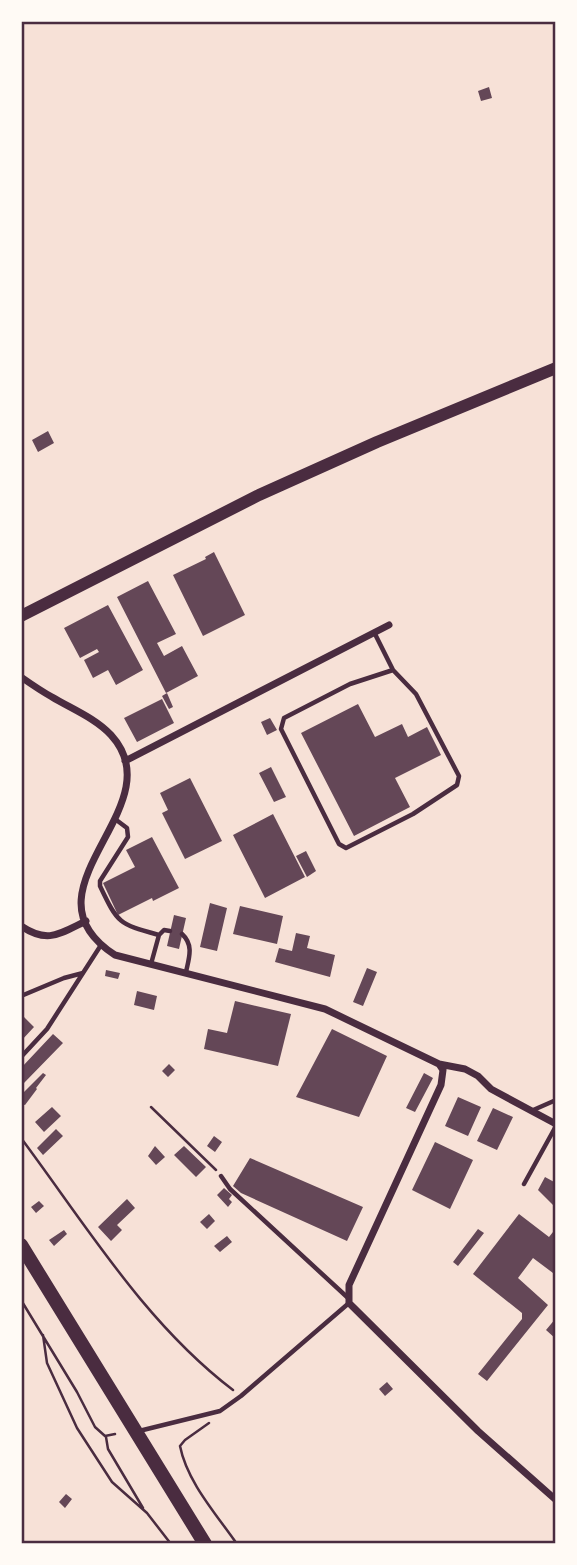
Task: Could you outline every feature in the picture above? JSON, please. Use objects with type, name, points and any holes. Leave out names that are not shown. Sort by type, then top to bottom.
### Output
[{"type":"highway","points":[[21,1245],[205,1544]]},
{"type":"main road","points":[[21,616],[259,495],[377,442],[556,368]]},
{"type":"street","points":[[125,761],[389,625]]},
{"type":"street","points":[[21,677],[82,713],[111,735],[125,761],[125,797],[92,860],[80,901],[86,921],[101,946],[116,954],[151,964],[325,1009],[439,1064],[465,1069],[478,1076],[491,1089],[556,1125]]},
{"type":"street","points":[[21,926],[43,937],[53,936],[86,921]]},
{"type":"street","points":[[439,1064],[443,1070],[441,1085],[349,1285],[348,1300],[478,1431],[556,1500]]},
{"type":"lane","points":[[374,632],[393,670],[416,694],[459,776],[457,785],[413,814],[346,848],[339,844],[281,729],[284,718],[350,684],[393,670]]},
{"type":"lane","points":[[115,819],[127,828],[128,837],[100,881],[100,886],[113,914],[120,922],[128,927],[159,935]]},
{"type":"lane","points":[[151,964],[159,935],[164,930],[170,931]]},
{"type":"lane","points":[[182,934],[188,940],[190,950],[186,973]]},
{"type":"lane","points":[[21,1056],[47,1030],[101,946]]},
{"type":"lane","points":[[21,996],[64,978],[84,973]]},
{"type":"lane","points":[[531,1111],[556,1100]]},
{"type":"lane","points":[[524,1184],[556,1125]]},
{"type":"lane","points":[[134,1432],[220,1411],[241,1396],[348,1300],[230,1189],[221,1176]]},
{"type":"path","points":[[150,1107],[221,1176]]},
{"type":"path","points":[[21,1138],[144,1302],[195,1358],[241,1396]]},
{"type":"path","points":[[21,1300],[96,1427],[105,1437],[108,1449],[147,1513],[170,1544]]},
{"type":"path","points":[[43,1335],[47,1363],[77,1428],[112,1482],[147,1513]]},
{"type":"path","points":[[220,1411],[180,1446],[195,1482],[236,1544]]},
{"type":"path","points":[[105,1437],[115,1434]]},
{"type":"building","points":[[489,87],[492,98],[481,101],[478,91]]},
{"type":"building","points":[[48,431],[54,443],[38,452],[32,440]]},
{"type":"building","points":[[214,552],[245,615],[203,636],[173,575],[206,559],[205,557]]},
{"type":"building","points":[[148,581],[176,634],[157,643],[164,656],[182,646],[198,676],[166,693],[117,597]]},
{"type":"building","points":[[108,605],[143,670],[116,685],[108,670],[93,678],[84,660],[99,652],[97,649],[80,658],[64,628]]},
{"type":"building","points":[[167,693],[173,707],[169,709],[162,696]]},
{"type":"building","points":[[162,699],[174,723],[137,742],[124,718]]},
{"type":"building","points":[[358,704],[375,737],[402,724],[408,737],[427,727],[441,755],[395,778],[410,807],[354,836],[301,733]]},
{"type":"building","points":[[270,718],[277,730],[267,735],[261,722]]},
{"type":"building","points":[[271,767],[286,797],[274,802],[259,773]]},
{"type":"building","points":[[190,778],[222,841],[185,859],[162,813],[168,810],[160,793]]},
{"type":"building","points":[[273,814],[305,877],[265,898],[233,835]]},
{"type":"building","points":[[152,837],[179,888],[118,915],[103,883],[135,867],[126,850]]},
{"type":"building","points":[[306,851],[316,871],[307,877],[296,856]]},
{"type":"building","points":[[210,903],[227,908],[217,951],[200,947]]},
{"type":"building","points":[[240,906],[283,916],[277,944],[233,934]]},
{"type":"building","points":[[174,915],[186,918],[179,949],[167,946]]},
{"type":"building","points":[[296,933],[310,936],[307,948],[335,955],[330,977],[275,962],[279,948],[292,951]]},
{"type":"building","points":[[367,968],[377,972],[363,1006],[353,1002]]},
{"type":"building","points":[[106,970],[120,973],[118,979],[105,976]]},
{"type":"building","points":[[137,991],[157,996],[154,1010],[134,1005]]},
{"type":"building","points":[[235,1001],[291,1014],[278,1066],[204,1049],[208,1029],[227,1033]]},
{"type":"building","points":[[24,1017],[34,1027],[21,1041],[21,1020]]},
{"type":"building","points":[[332,1029],[387,1056],[359,1117],[296,1097]]},
{"type":"building","points":[[53,1034],[63,1043],[24,1083],[21,1080],[21,1068]]},
{"type":"building","points":[[169,1064],[175,1070],[168,1077],[162,1071]]},
{"type":"building","points":[[43,1073],[46,1075],[37,1089],[25,1105],[21,1104],[21,1095]]},
{"type":"building","points":[[424,1073],[433,1078],[415,1112],[406,1108]]},
{"type":"building","points":[[458,1097],[481,1107],[468,1136],[445,1126]]},
{"type":"building","points":[[52,1107],[61,1116],[44,1132],[35,1122]]},
{"type":"building","points":[[493,1108],[513,1117],[497,1150],[477,1141]]},
{"type":"building","points":[[56,1129],[63,1136],[43,1155],[37,1148]]},
{"type":"building","points":[[214,1136],[222,1142],[215,1152],[207,1146]]},
{"type":"building","points":[[435,1142],[473,1160],[450,1209],[412,1190]]},
{"type":"building","points":[[155,1146],[165,1157],[156,1165],[148,1156]]},
{"type":"building","points":[[184,1146],[206,1167],[196,1177],[174,1155]]},
{"type":"building","points":[[250,1158],[363,1207],[347,1241],[241,1193],[233,1186]]},
{"type":"building","points":[[545,1177],[556,1183],[556,1208],[538,1190]]},
{"type":"building","points":[[224,1188],[232,1195],[229,1199],[232,1202],[228,1207],[217,1195]]},
{"type":"building","points":[[127,1199],[135,1208],[117,1225],[122,1230],[111,1241],[98,1227]]},
{"type":"building","points":[[39,1201],[44,1206],[36,1213],[31,1207]]},
{"type":"building","points":[[209,1214],[215,1221],[207,1229],[200,1222]]},
{"type":"building","points":[[519,1214],[549,1237],[553,1232],[556,1234],[556,1269],[553,1273],[533,1258],[518,1278],[548,1305],[487,1381],[478,1374],[522,1319],[522,1313],[473,1274]]},
{"type":"building","points":[[478,1229],[484,1233],[458,1266],[453,1262]]},
{"type":"building","points":[[64,1230],[67,1234],[54,1246],[49,1240]]},
{"type":"building","points":[[227,1236],[232,1242],[220,1252],[214,1246]]},
{"type":"building","points":[[556,1318],[556,1339],[546,1330]]},
{"type":"building","points":[[387,1382],[393,1389],[385,1396],[379,1389]]},
{"type":"building","points":[[66,1494],[72,1499],[65,1508],[59,1502]]}]
